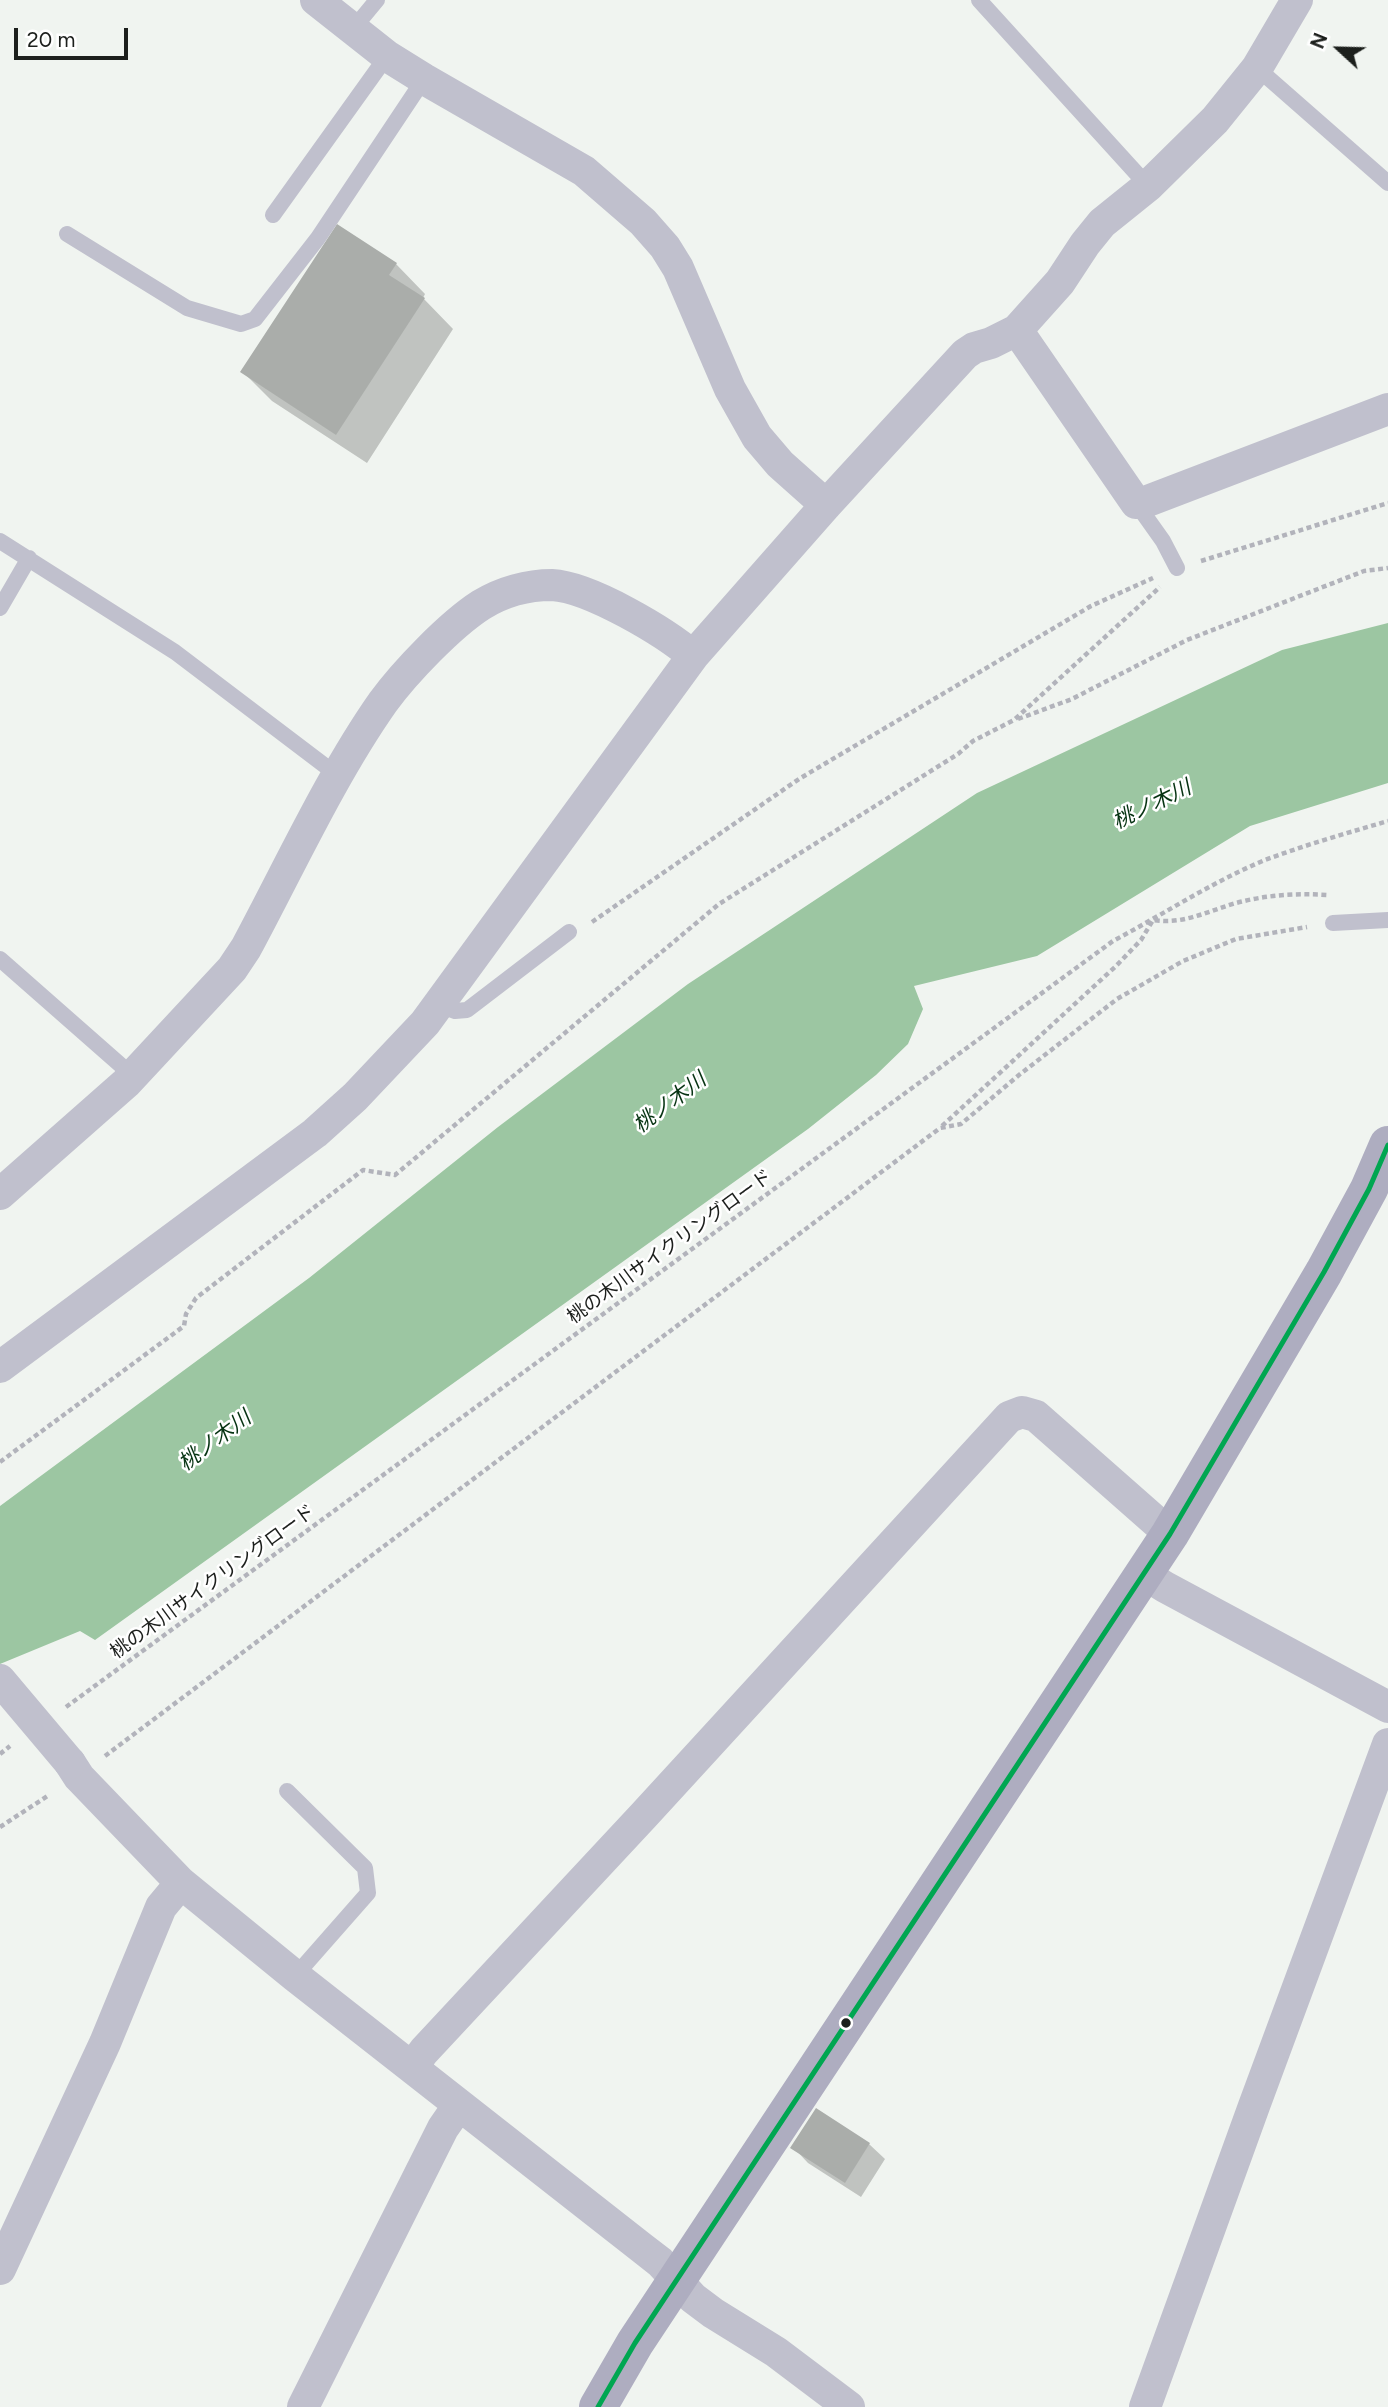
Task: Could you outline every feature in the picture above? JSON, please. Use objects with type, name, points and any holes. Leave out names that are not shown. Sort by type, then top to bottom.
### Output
[{"type":"main road","points":[[598,2407],[635,2343],[1170,1534],[1324,1272],[1388,1145]]},
{"type":"street","points":[[316,0],[387,56],[584,172],[643,222],[665,247],[678,268],[730,388],[757,437],[780,464],[826,505]]},
{"type":"street","points":[[0,1367],[315,1133],[388,1064],[439,1005],[693,656],[826,505],[965,354],[1017,330],[1060,282],[1102,223],[1148,186],[1215,120],[1257,68],[1297,0]]},
{"type":"street","points":[[1017,330],[1143,512]]},
{"type":"street","points":[[1143,512],[1145,502],[1388,409]]},
{"type":"street","points":[[0,1194],[133,1076],[232,968],[246,948],[339,774],[383,702],[409,670],[481,606],[507,592],[554,585],[603,601],[676,641],[693,656]]},
{"type":"street","points":[[412,2067],[1009,1417],[1022,1412],[1036,1416],[1170,1534]]},
{"type":"street","points":[[1144,1574],[1388,1707]]},
{"type":"street","points":[[0,1680],[85,1762],[79,1777],[181,1883],[295,1976],[651,2255],[693,2298],[713,2314],[776,2352],[849,2407]]},
{"type":"street","points":[[1145,2407],[1388,1744]]},
{"type":"street","points":[[0,2269],[105,2043],[161,1907],[181,1883]]},
{"type":"street","points":[[303,2407],[443,2128],[459,2105]]},
{"type":"lane","points":[[353,29],[377,0]]},
{"type":"lane","points":[[979,0],[1148,186]]},
{"type":"lane","points":[[273,215],[387,56]]},
{"type":"lane","points":[[1257,68],[1388,183]]},
{"type":"lane","points":[[67,234],[187,307],[241,324],[255,319],[318,238],[424,79]]},
{"type":"lane","points":[[1143,512],[1177,568]]},
{"type":"lane","points":[[0,541],[175,652],[339,774]]},
{"type":"lane","points":[[0,608],[29,558]]},
{"type":"lane","points":[[1333,923],[1388,920]]},
{"type":"lane","points":[[439,1005],[456,1011],[467,1010],[569,932]]},
{"type":"lane","points":[[0,959],[133,1076]]},
{"type":"lane","points":[[286,1791],[365,1868],[368,1893],[295,1976]]},
{"type":"path","points":[[569,932],[580,931],[811,772],[1091,606],[1177,568],[1388,503]]},
{"type":"path","points":[[1014,720],[1155,592],[1177,568]]},
{"type":"path","points":[[0,1462],[184,1326],[186,1314],[196,1298],[363,1170],[395,1175],[719,904],[958,754],[973,741],[1014,720],[1072,699],[1187,640],[1364,571],[1388,568]]},
{"type":"path","name":"桃の木川サイクリングロード","points":[[62,1709],[1102,949],[1198,892],[1265,860],[1388,821]]},
{"type":"path","points":[[85,1762],[940,1128],[1115,967],[1141,940],[1153,920],[1169,923],[1182,921],[1238,903],[1294,893],[1335,895]]},
{"type":"path","points":[[940,1128],[961,1125],[1019,1075],[1117,999],[1183,961],[1236,939],[1333,923]]},
{"type":"path","points":[[0,1754],[21,1739]]},
{"type":"path","points":[[0,1827],[53,1793]]},
{"type":"water","name":"桃ノ木川","points":[[1388,623],[1388,783],[1250,826],[1037,956],[914,986],[923,1009],[908,1044],[876,1075],[808,1129],[95,1640],[80,1631],[0,1664],[0,1506],[309,1278],[498,1127],[688,984],[977,793],[1282,650]]},
{"type":"building","points":[[337,224],[397,263],[389,275],[425,298],[336,435],[240,372]]},
{"type":"building","points":[[816,2108],[870,2143],[845,2183],[790,2148]]},
{"type":"transit line","points":[[598,2407],[635,2343],[1170,1534],[1324,1272],[1369,1189],[1388,1145]]}]
